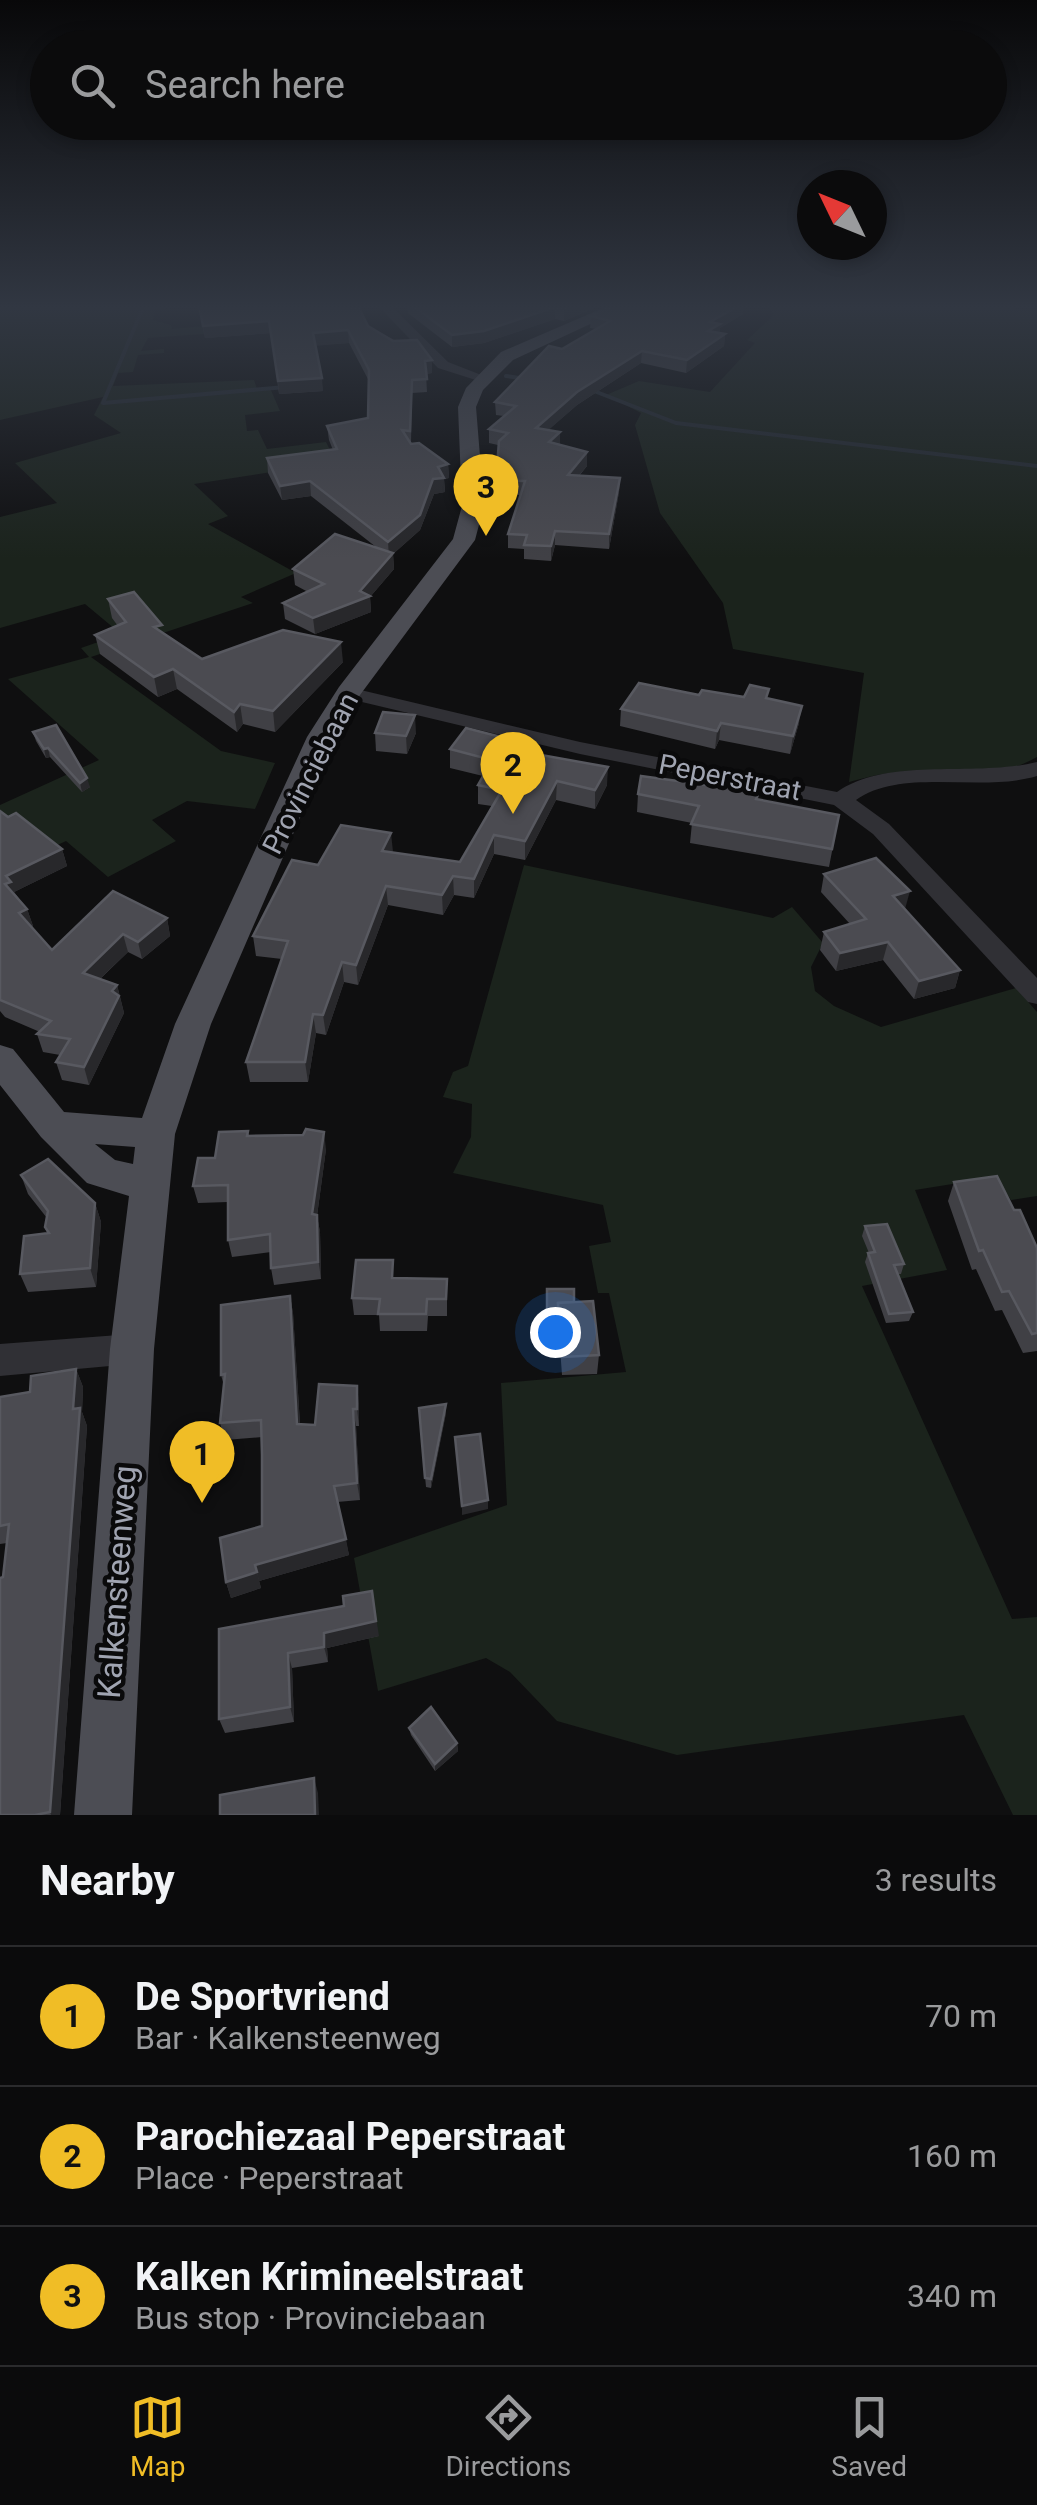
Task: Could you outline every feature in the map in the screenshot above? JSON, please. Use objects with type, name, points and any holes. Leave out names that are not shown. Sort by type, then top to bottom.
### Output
[{"type":"main road","name":"Provinciebaan","points":[[132,1349],[156,1134],[193,1024],[321,738],[348,693],[464,540],[473,506],[468,407],[476,390]]},
{"type":"main road","points":[[0,1059],[58,1126],[74,1152],[118,1180],[148,1179]]},
{"type":"main road","points":[[58,1126],[156,1134]]},
{"type":"main road","name":"Kalkensteenweg","points":[[102,1815],[132,1349]]},
{"type":"street","name":"Peperstraat","points":[[348,693],[580,748],[841,800],[881,830],[1037,995]]},
{"type":"street","points":[[841,800],[878,780],[996,781],[1037,768]]},
{"type":"street","points":[[0,1360],[132,1349]]},
{"type":"shaded area","points":[[0,390],[271,390],[280,411],[245,415],[247,431],[258,430],[267,449],[326,442],[336,462],[194,484],[228,516],[208,524],[296,573],[241,597],[253,603],[91,657],[221,751],[275,763],[255,809],[187,801],[152,820],[176,841],[108,877],[66,841],[49,849],[0,811],[0,805],[99,760],[8,679],[89,657],[81,648],[121,634],[85,604],[0,628],[0,517],[57,503],[15,463],[121,433],[94,415],[103,397],[0,420]]},
{"type":"shaded area","points":[[618,390],[1037,390],[1037,757],[986,773],[890,773],[849,782],[864,673],[733,649],[723,603],[660,513],[635,425],[641,413],[606,395]]},
{"type":"shaded area","points":[[524,865],[773,918],[792,907],[823,943],[811,967],[815,991],[834,1006],[881,1027],[1016,988],[1037,1012],[1037,1196],[1011,1200],[996,1177],[915,1190],[947,1270],[862,1286],[1012,1619],[1037,1617],[1037,1815],[1013,1815],[964,1715],[677,1755],[557,1721],[510,1672],[486,1658],[378,1691],[354,1558],[507,1505],[501,1383],[626,1372],[609,1293],[598,1293],[589,1246],[611,1242],[603,1205],[453,1173],[471,1137],[472,1104],[443,1097],[453,1072],[468,1066]]},
{"type":"building","points":[[369,390],[412,390],[410,431],[402,430],[411,444],[419,443],[448,464],[438,467],[444,478],[433,479],[420,515],[388,542],[310,481],[280,486],[267,458],[337,449],[327,426],[368,418]]},
{"type":"building","points":[[507,390],[581,390],[536,428],[560,432],[549,442],[587,452],[568,475],[620,478],[609,534],[555,531],[551,546],[524,545],[527,535],[508,534],[525,481],[496,480],[499,441],[508,433],[489,429],[516,406],[495,402]]},
{"type":"building","points":[[335,534],[393,553],[360,591],[370,596],[313,618],[283,603],[324,584],[293,569]]},
{"type":"building","points":[[134,592],[162,625],[154,627],[202,659],[283,630],[341,642],[273,711],[240,704],[234,712],[173,669],[154,677],[95,635],[126,622],[108,599]]},
{"type":"building","points":[[639,683],[699,695],[702,690],[744,697],[750,685],[769,689],[766,698],[802,706],[793,736],[721,723],[717,731],[621,709]]},
{"type":"building","points":[[383,712],[415,715],[406,736],[375,733]]},
{"type":"building","points":[[56,725],[87,778],[80,783],[48,748],[44,749],[33,732]]},
{"type":"building","points":[[466,728],[509,739],[502,748],[608,767],[595,790],[557,781],[525,841],[494,835],[474,879],[453,876],[442,895],[386,886],[356,965],[342,962],[323,1015],[313,1014],[305,1062],[246,1062],[288,941],[253,936],[292,860],[318,865],[341,825],[391,833],[382,851],[460,862],[502,790],[478,785],[492,760],[450,749]]},
{"type":"building","points":[[641,776],[759,792],[756,799],[839,815],[832,849],[691,824],[699,806],[638,794]]},
{"type":"building","points":[[0,811],[8,817],[16,813],[62,849],[6,876],[11,882],[5,884],[27,909],[19,913],[52,950],[113,891],[167,918],[138,942],[123,934],[83,973],[117,985],[112,991],[119,996],[84,1067],[56,1062],[70,1039],[37,1034],[51,1021],[0,1000]]},
{"type":"building","points":[[876,858],[910,891],[893,896],[960,970],[919,981],[888,942],[840,953],[824,932],[866,919],[824,874]]},
{"type":"building","points":[[306,1129],[324,1132],[312,1214],[317,1215],[318,1262],[271,1268],[270,1234],[228,1240],[228,1185],[193,1186],[198,1158],[215,1158],[219,1132],[303,1135]]},
{"type":"building","points":[[48,1159],[95,1203],[90,1268],[20,1274],[24,1236],[49,1233],[45,1227],[48,1211],[21,1175]]},
{"type":"building","points":[[997,1176],[1014,1210],[1020,1210],[1037,1248],[1037,1333],[1032,1334],[1009,1291],[1002,1292],[983,1250],[979,1251],[954,1182]]},
{"type":"building","points":[[887,1224],[904,1264],[894,1265],[913,1312],[889,1314],[868,1253],[875,1252],[865,1226]]},
{"type":"building","points":[[356,1260],[393,1260],[392,1278],[447,1279],[446,1299],[427,1299],[426,1314],[378,1314],[380,1299],[352,1298]]},
{"type":"building","points":[[547,1289],[574,1289],[574,1302],[558,1303],[558,1310],[547,1310]]},
{"type":"building","points":[[290,1296],[297,1424],[315,1425],[319,1384],[357,1386],[357,1409],[353,1409],[357,1483],[334,1486],[346,1539],[255,1565],[257,1572],[226,1582],[220,1538],[262,1526],[262,1455],[261,1420],[220,1423],[225,1374],[221,1375],[221,1305]]},
{"type":"building","points":[[593,1301],[599,1355],[563,1357],[558,1303]]},
{"type":"building","points":[[76,1369],[73,1409],[80,1408],[50,1812],[0,1815],[0,1578],[9,1524],[0,1526],[0,1397],[30,1392],[31,1376]]},
{"type":"building","points":[[446,1404],[431,1479],[425,1478],[419,1408]]},
{"type":"building","points":[[480,1434],[488,1500],[462,1506],[455,1437]]},
{"type":"building","points":[[372,1591],[376,1621],[324,1633],[324,1647],[288,1653],[290,1707],[219,1719],[219,1629],[344,1606],[343,1596]]},
{"type":"building","points":[[431,1707],[457,1743],[435,1764],[409,1728]]},
{"type":"building","points":[[314,1778],[315,1815],[220,1815],[220,1795]]},
{"type":"waterway","points":[[109,390],[103,403],[255,390]]},
{"type":"waterway","points":[[591,390],[676,423],[1037,466]]},
{"type":"place","name":"Kalken Krimineelstraat","points":[[486,536]]},
{"type":"place","name":"Parochiezaal Peperstraat","points":[[513,814]]},
{"type":"place","name":"De Sportvriend","points":[[202,1503]]}]
